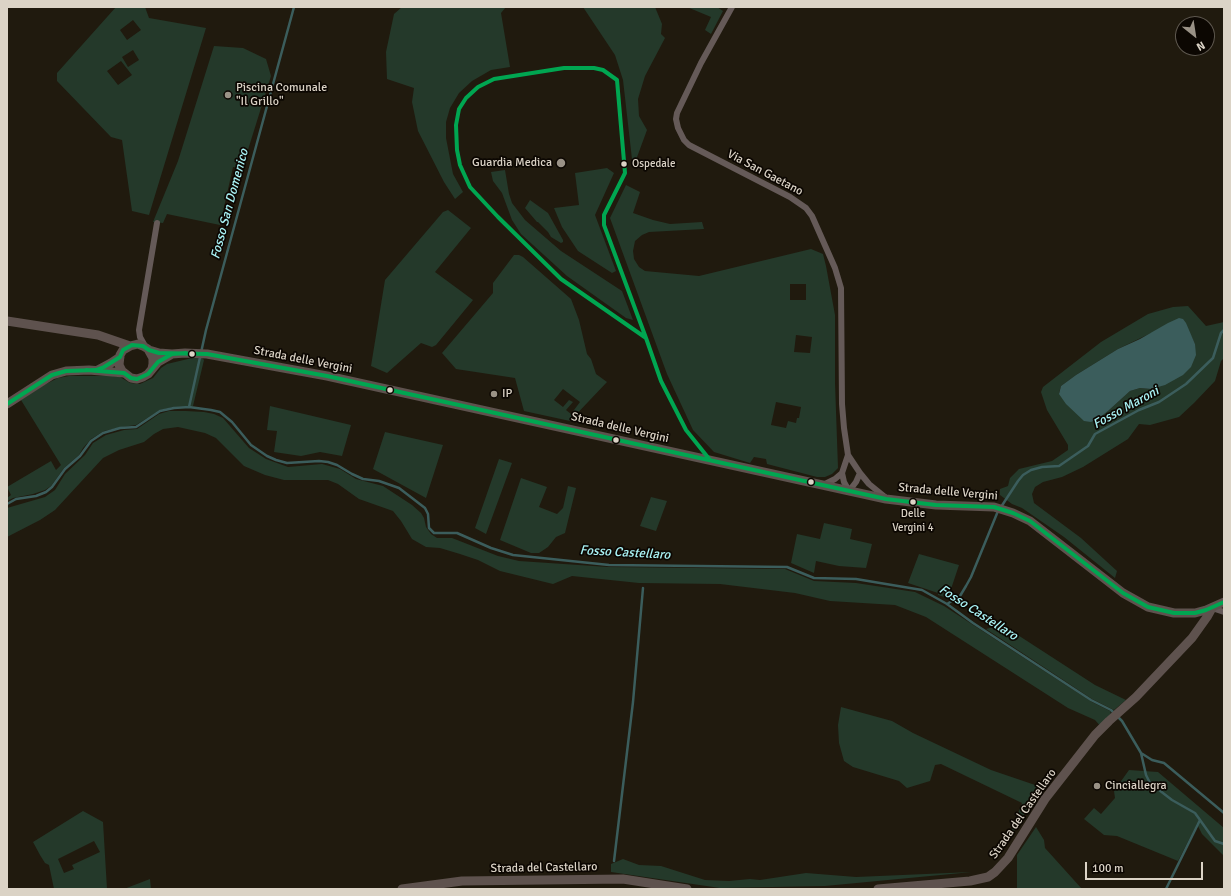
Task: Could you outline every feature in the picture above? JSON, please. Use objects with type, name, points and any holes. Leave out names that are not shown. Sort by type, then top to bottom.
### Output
[{"type":"main road","name":"Strada delle Vergini","points":[[7,321],[98,335],[130,346],[138,344],[159,353],[207,354],[334,377],[886,498],[913,503],[936,505],[994,507],[1013,513],[1035,525],[1123,593],[1148,607],[1174,613],[1202,612],[1224,602]]},
{"type":"main road","points":[[111,339],[120,356]]},
{"type":"main road","points":[[130,346],[123,350],[120,356],[119,365],[124,373],[131,378],[143,378],[158,362],[172,354]]},
{"type":"main road","points":[[147,348],[153,358],[152,369]]},
{"type":"main road","points":[[96,370],[111,363],[120,356]]},
{"type":"main road","points":[[7,404],[52,375],[66,370],[96,370],[124,373]]},
{"type":"main road","name":"Strada del Castellaro","points":[[878,889],[970,881],[988,877],[995,872],[1008,858],[1045,798],[1095,735],[1136,697],[1192,638],[1212,608]]},
{"type":"main road","name":"Strada del Castellaro","points":[[402,889],[462,881],[623,879],[687,889]]},
{"type":"street","name":"Via San Gaetano","points":[[732,7],[701,63],[677,113],[676,119],[678,128],[684,140],[689,145],[790,197],[806,208],[812,216],[835,268],[841,288],[842,404],[848,455],[869,484],[886,498]]},
{"type":"street","points":[[130,346],[135,340],[139,330],[157,223]]},
{"type":"street","points":[[139,330],[140,337],[147,348]]},
{"type":"street","name":"Via San Gaetano","points":[[842,473],[848,455]]},
{"type":"street","points":[[823,485],[835,479],[842,473],[844,482],[849,491],[856,482],[860,473]]},
{"type":"street","points":[[1212,608],[1224,612]]},
{"type":"green space","points":[[116,7],[145,7],[149,18],[206,28],[149,215],[132,211],[122,140],[111,137],[57,81],[57,73]],"holes":[[[133,20],[141,30],[127,40],[120,30]],[[133,50],[139,60],[128,67],[122,57]],[[121,61],[132,75],[118,85],[107,71]]]},
{"type":"green space","points":[[402,7],[506,7],[501,13],[510,67],[491,70],[472,81],[459,93],[450,108],[446,122],[446,138],[453,174],[463,192],[455,199],[444,182],[418,131],[412,102],[414,88],[387,79],[386,52],[394,14]]},
{"type":"green space","points":[[583,7],[655,7],[662,24],[661,34],[665,38],[645,76],[638,99],[639,116],[647,130],[633,168],[623,80],[615,55]]},
{"type":"green space","points":[[687,7],[717,7],[723,11],[711,34],[705,30],[711,17]]},
{"type":"green space","points":[[214,46],[243,48],[266,59],[271,76],[242,169],[233,167],[220,225],[167,214],[163,223],[153,222],[178,161]]},
{"type":"green space","points":[[607,168],[614,173],[595,215],[616,271],[612,273],[578,251],[562,227],[554,208],[579,205],[575,173]]},
{"type":"green space","points":[[505,170],[512,203],[525,220],[561,251],[622,291],[633,320],[626,318],[567,276],[521,234],[512,220],[502,193],[493,181],[491,172]]},
{"type":"green space","points":[[626,185],[640,192],[633,213],[670,224],[702,222],[704,229],[649,232],[642,235],[635,241],[633,251],[634,259],[639,267],[645,271],[699,276],[811,249],[823,254],[835,315],[835,383],[838,468],[832,474],[825,477],[817,477],[767,464],[766,459],[754,457],[750,463],[714,452],[693,430],[667,374],[610,218]],"holes":[[[790,284],[806,284],[806,300],[790,300]],[[796,335],[812,337],[810,353],[794,352]],[[776,402],[801,407],[799,418],[797,418],[796,423],[788,421],[786,428],[771,425]]]},
{"type":"green space","points":[[530,200],[548,213],[563,242],[561,243],[551,237],[525,208]]},
{"type":"green space","points":[[448,210],[471,228],[435,272],[473,300],[436,345],[432,347],[421,343],[387,373],[371,366],[385,280],[443,212]]},
{"type":"green space","points":[[514,255],[519,255],[571,299],[579,320],[587,354],[591,359],[596,374],[607,382],[570,421],[524,411],[515,378],[456,369],[442,353],[493,293],[493,283]],"holes":[[[563,389],[580,402],[571,414],[566,410],[573,402],[569,400],[563,407],[554,400]]]},
{"type":"green space","points":[[1188,306],[1206,326],[1224,322],[1224,358],[1221,361],[1215,381],[1179,417],[1150,425],[1139,424],[1128,439],[1083,467],[1062,477],[1043,482],[1035,487],[1032,494],[1034,503],[1081,538],[1117,571],[1115,578],[1064,537],[1022,508],[1012,504],[1000,495],[1000,489],[1008,486],[1010,478],[1019,469],[1052,461],[1068,450],[1068,445],[1047,410],[1041,392],[1043,387],[1101,342],[1148,314],[1173,307]],"holes":[[[1151,333],[1191,336],[1195,344],[1151,389],[1140,388],[1130,391],[1098,419],[1059,393],[1061,386],[1076,375],[1118,349]]]},
{"type":"green space","points":[[192,358],[202,358],[204,360],[193,406],[174,407],[160,410],[136,425],[104,431],[91,439],[79,455],[64,468],[51,486],[45,490],[13,498],[7,501],[7,498],[11,495],[7,487],[51,461],[56,470],[61,465],[21,400],[58,378],[69,376],[113,376],[120,377],[130,383],[140,384],[153,378],[161,368],[167,364]]},
{"type":"green space","points":[[270,406],[351,425],[342,456],[320,452],[301,456],[274,452],[277,431],[267,430]]},
{"type":"green space","points":[[169,411],[204,412],[223,418],[249,448],[266,459],[288,467],[322,464],[340,469],[356,479],[383,486],[412,505],[421,513],[426,527],[431,534],[437,538],[452,538],[498,556],[519,561],[608,567],[785,569],[814,581],[856,583],[915,592],[944,606],[1092,702],[1110,711],[1112,718],[1102,728],[1095,720],[1068,708],[926,617],[895,605],[830,601],[795,593],[720,584],[639,583],[572,576],[553,584],[500,571],[478,560],[460,554],[440,548],[426,547],[412,539],[393,511],[359,499],[338,484],[328,480],[284,480],[265,475],[244,466],[216,438],[205,433],[178,427],[163,429],[144,442],[119,450],[103,458],[55,510],[40,520],[7,537],[7,508],[45,497],[55,490],[65,474],[85,455],[93,443],[106,435],[124,430],[137,429],[159,414]]},
{"type":"green space","points":[[385,432],[443,445],[426,498],[373,469]]},
{"type":"green space","points":[[499,459],[512,463],[486,534],[475,528]]},
{"type":"green space","points":[[521,478],[547,487],[539,507],[557,514],[563,508],[568,486],[576,488],[565,533],[556,537],[548,547],[539,553],[531,553],[500,540]]},
{"type":"green space","points":[[651,497],[667,501],[656,531],[640,526]]},
{"type":"green space","points":[[824,523],[852,529],[850,539],[872,544],[866,568],[839,566],[816,561],[814,573],[791,563],[797,534],[820,539]]},
{"type":"green space","points":[[919,554],[959,565],[948,598],[908,583]]},
{"type":"green space","points":[[997,626],[1007,628],[1095,685],[1126,700],[1114,710],[1092,699],[986,629]]},
{"type":"green space","points":[[841,707],[892,721],[913,733],[991,770],[1041,787],[1005,846],[1022,803],[941,764],[935,765],[930,781],[907,788],[899,781],[853,767],[844,761],[839,743],[838,725]]},
{"type":"green space","points":[[1129,770],[1158,772],[1224,828],[1224,856],[1202,834],[1197,824],[1178,861],[1117,836],[1104,835],[1084,819],[1094,808],[1101,814],[1115,798],[1114,791]]},
{"type":"green space","points":[[83,811],[103,822],[107,889],[54,889],[49,865],[45,863],[33,842]],"holes":[[[94,841],[100,852],[72,865],[74,869],[64,873],[58,859]]]},
{"type":"green space","points":[[1036,827],[1044,840],[1045,848],[1082,889],[1017,889],[1017,855]]},
{"type":"green space","points":[[623,859],[639,865],[661,866],[705,880],[729,881],[750,879],[760,880],[806,873],[856,877],[972,872],[825,886],[720,888],[611,872],[611,864]]},
{"type":"green space","points":[[150,879],[151,889],[124,889]]},
{"type":"water","points":[[1179,318],[1183,319],[1186,323],[1195,344],[1196,355],[1191,367],[1183,375],[1165,385],[1151,389],[1140,388],[1130,391],[1098,419],[1091,422],[1084,421],[1066,404],[1059,394],[1061,386],[1076,375],[1118,349]]},
{"type":"waterway","name":"Fosso San Domenico","points":[[189,407],[206,330],[294,7]]},
{"type":"waterway","name":"Fosso Maroni","points":[[1001,507],[1023,475],[1031,470],[1042,467],[1059,466],[1088,446],[1095,434],[1139,410],[1159,402],[1186,384],[1213,358],[1221,333],[1224,330]]},
{"type":"waterway","name":"Fosso Castellaro","points":[[7,504],[16,499],[36,496],[46,492],[52,487],[65,469],[80,456],[91,441],[103,433],[120,428],[136,427],[160,411],[189,407],[220,412],[232,422],[251,445],[267,456],[276,460],[287,463],[319,461],[328,462],[337,465],[363,479],[379,481],[399,488],[425,508],[428,514],[429,528],[434,533],[457,533],[491,548],[513,555],[609,565],[787,567],[814,578],[856,579],[922,590],[947,604],[973,623],[1091,700],[1111,710],[1122,721],[1141,753],[1146,775],[1150,783],[1172,800],[1195,813],[1215,841],[1224,844]]},
{"type":"waterway","name":"Fosso Maroni","points":[[947,604],[960,596],[971,577],[998,511]]},
{"type":"waterway","points":[[614,861],[633,702],[643,588]]},
{"type":"waterway","points":[[1141,753],[1152,760],[1164,763],[1224,813]]},
{"type":"waterway","points":[[1166,889],[1200,820]]},
{"type":"transit line","points":[[564,68],[594,68],[603,70],[617,80],[625,173],[604,215],[604,225],[646,338],[561,279],[470,187],[460,165],[457,150],[456,125],[459,109],[466,98],[478,87],[494,79],[564,68]]},
{"type":"transit line","points":[[646,338],[661,381],[686,430],[710,460]]},
{"type":"transit line","points":[[7,404],[52,375],[66,371],[96,370],[104,367],[120,357],[123,350],[132,345],[143,346],[149,350],[159,353],[207,354],[327,376],[886,499],[936,505],[994,507],[1013,513],[1030,521],[1123,593],[1148,607],[1174,613],[1195,613],[1224,602]]},
{"type":"transit line","points":[[86,370],[124,373],[131,378],[137,379],[148,374],[158,362],[172,354],[186,353]]},
{"type":"place","name":"Piscina Comunale \"Il Grillo\"","points":[[228,95]]},
{"type":"place","name":"Guardia Medica","points":[[561,163]]},
{"type":"place","name":"Ospedale","points":[[624,164]]},
{"type":"place","name":"IP","points":[[494,394]]},
{"type":"place","name":"Delle Vergini 4","points":[[913,502]]},
{"type":"place","name":"Cinciallegra","points":[[1097,786]]}]
